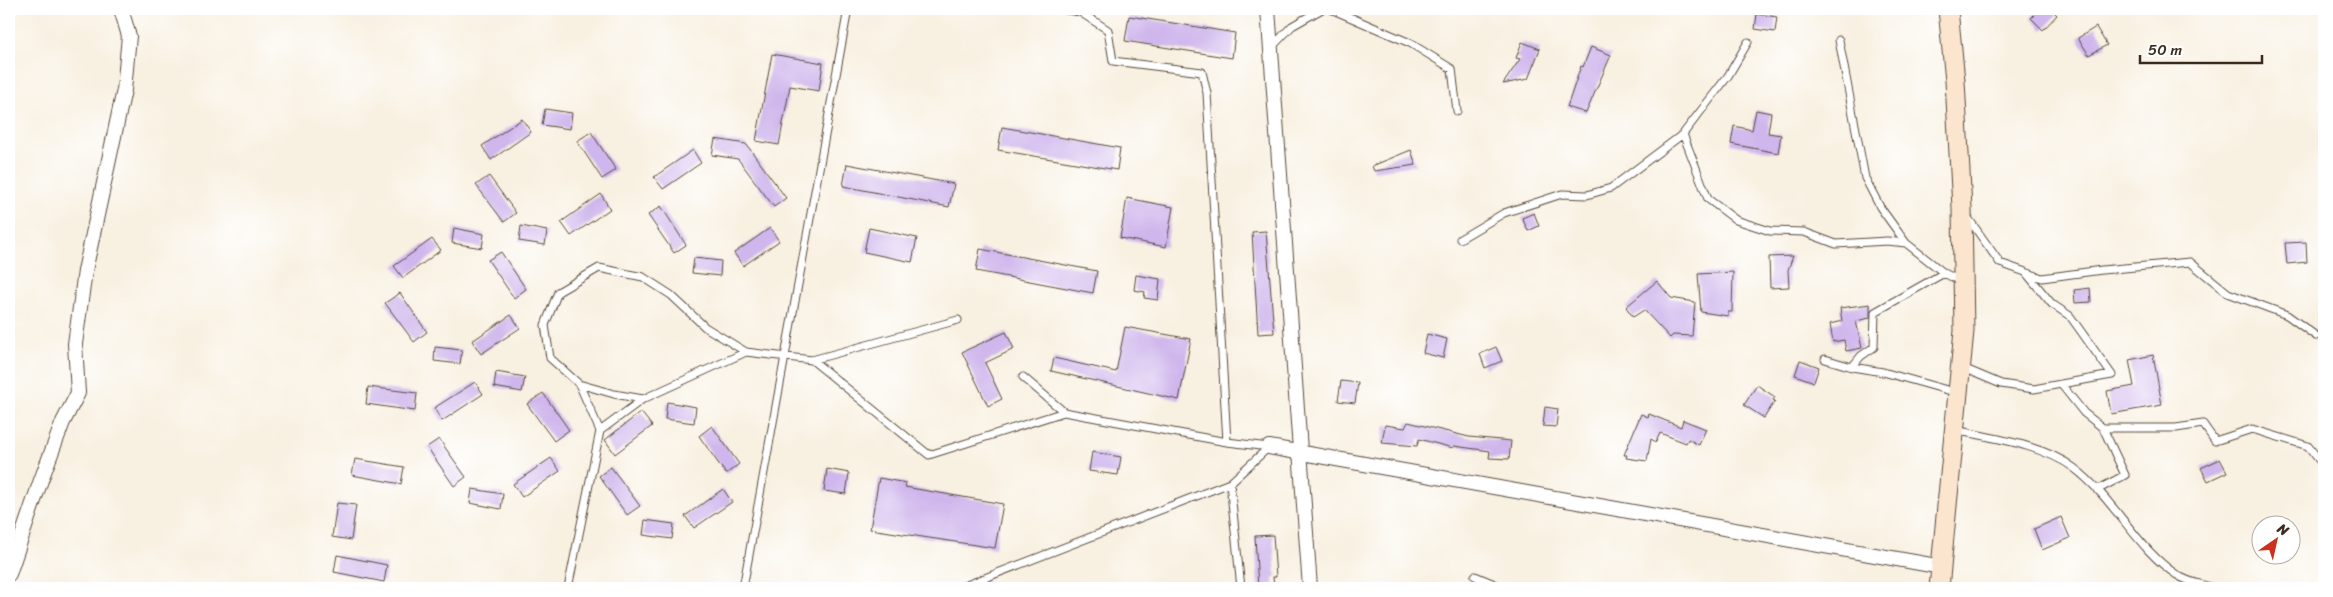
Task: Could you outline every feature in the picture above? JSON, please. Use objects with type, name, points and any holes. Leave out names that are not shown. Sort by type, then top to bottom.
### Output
[{"type":"main road","points":[[1939,588],[1964,331],[1962,208],[1955,81],[1948,9]]},
{"type":"street","points":[[9,574],[41,480],[64,422],[78,393],[75,344],[85,271],[124,90],[129,36],[121,9]]},
{"type":"street","points":[[1268,9],[1310,588]]},
{"type":"street","points":[[1269,447],[1942,567]]},
{"type":"lane","points":[[743,588],[848,9]]},
{"type":"lane","points":[[1061,9],[1080,12],[1108,30],[1113,61],[1202,72],[1207,93],[1227,442]]},
{"type":"lane","points":[[1271,48],[1292,26],[1322,9]]},
{"type":"lane","points":[[1331,9],[1410,43],[1452,69],[1457,111]]},
{"type":"lane","points":[[1839,40],[1865,178],[1880,207],[1906,243],[1944,273],[1962,282]]},
{"type":"lane","points":[[1460,239],[1504,213],[1562,194],[1587,195],[1611,188],[1683,134],[1728,76],[1748,42]]},
{"type":"lane","points":[[1683,134],[1708,199],[1736,220],[1770,231],[1804,232],[1836,244],[1906,243]]},
{"type":"lane","points":[[1962,208],[2000,263],[2042,278],[2102,270],[2190,262],[2228,293],[2287,315],[2316,336]]},
{"type":"lane","points":[[568,588],[600,431],[579,384],[550,358],[545,325],[558,292],[599,268],[643,278],[671,296],[705,327],[746,352],[786,355],[812,360],[958,320]]},
{"type":"lane","points":[[1960,367],[2001,384],[2034,389],[2112,375],[2070,316],[2052,304],[2026,272]]},
{"type":"lane","points":[[1852,367],[1861,356],[1874,346],[1875,312],[1944,273]]},
{"type":"lane","points":[[600,431],[643,399],[746,352]]},
{"type":"lane","points":[[1825,359],[1852,367],[1883,372],[1958,394]]},
{"type":"lane","points":[[812,360],[929,455],[1064,412],[1227,442],[1269,447]]},
{"type":"lane","points":[[1023,377],[1064,412]]},
{"type":"lane","points":[[579,384],[614,394],[643,399]]},
{"type":"lane","points":[[2061,384],[2084,413],[2103,428],[2125,475],[2097,490]]},
{"type":"lane","points":[[2103,428],[2176,428],[2203,424],[2214,441],[2252,429],[2308,446],[2324,466]]},
{"type":"lane","points":[[1955,430],[2002,440],[2050,455],[2074,468],[2097,490],[2160,561],[2178,576],[2213,588]]},
{"type":"lane","points":[[959,588],[1230,482],[1269,447]]},
{"type":"lane","points":[[1230,482],[1241,588]]},
{"type":"lane","points":[[1475,576],[1504,588]]},
{"type":"building","points":[[2040,9],[2051,9],[2057,15],[2043,30],[2031,18]]},
{"type":"building","points":[[1757,14],[1777,17],[1775,32],[1755,29]]},
{"type":"building","points":[[1129,16],[1235,33],[1232,58],[1125,41]]},
{"type":"building","points":[[2096,27],[2107,45],[2089,55],[2078,38]]},
{"type":"building","points":[[1522,42],[1540,49],[1528,79],[1503,84],[1520,59],[1516,58]]},
{"type":"building","points":[[1591,47],[1611,55],[1586,113],[1567,107],[1581,66],[1583,67]]},
{"type":"building","points":[[772,54],[823,63],[819,91],[790,86],[779,145],[756,141]]},
{"type":"building","points":[[545,109],[572,113],[570,129],[542,125]]},
{"type":"building","points":[[1756,110],[1771,113],[1768,133],[1781,135],[1778,153],[1731,144],[1734,126],[1752,130]]},
{"type":"building","points":[[522,119],[531,132],[491,160],[482,146]]},
{"type":"building","points":[[1002,127],[1120,148],[1117,170],[998,150]]},
{"type":"building","points":[[591,132],[616,170],[602,179],[577,141]]},
{"type":"building","points":[[715,139],[746,144],[786,198],[774,207],[738,159],[712,155]]},
{"type":"building","points":[[693,150],[701,163],[663,189],[654,177]]},
{"type":"building","points":[[1411,150],[1416,165],[1374,171],[1372,166]]},
{"type":"building","points":[[847,164],[954,184],[949,207],[843,186]]},
{"type":"building","points":[[489,176],[516,213],[504,222],[476,185]]},
{"type":"building","points":[[601,194],[610,209],[571,236],[561,222]]},
{"type":"building","points":[[1127,198],[1173,207],[1166,247],[1120,238]]},
{"type":"building","points":[[661,206],[686,245],[674,253],[648,215]]},
{"type":"building","points":[[1534,213],[1539,226],[1528,231],[1522,218]]},
{"type":"building","points":[[521,226],[547,231],[545,245],[519,241]]},
{"type":"building","points":[[454,228],[484,234],[482,248],[452,243]]},
{"type":"building","points":[[770,228],[779,241],[743,266],[734,253]]},
{"type":"building","points":[[869,228],[917,238],[912,262],[864,252]]},
{"type":"building","points":[[1266,231],[1274,333],[1258,334],[1252,232]]},
{"type":"building","points":[[432,239],[441,250],[403,278],[394,266]]},
{"type":"building","points":[[2306,242],[2307,262],[2287,264],[2285,243]]},
{"type":"building","points":[[980,249],[1097,271],[1093,293],[976,271]]},
{"type":"building","points":[[501,252],[526,289],[514,298],[488,260]]},
{"type":"building","points":[[1793,256],[1788,270],[1789,287],[1770,288],[1769,257]]},
{"type":"building","points":[[694,258],[721,261],[720,276],[692,273]]},
{"type":"building","points":[[1733,272],[1732,312],[1728,312],[1728,316],[1701,312],[1698,274]]},
{"type":"building","points":[[1136,275],[1160,279],[1158,300],[1144,298],[1145,292],[1134,290]]},
{"type":"building","points":[[1657,281],[1671,298],[1695,302],[1692,336],[1673,335],[1670,338],[1644,310],[1633,317],[1626,307]]},
{"type":"building","points":[[2090,288],[2091,302],[2075,303],[2074,290]]},
{"type":"building","points":[[400,293],[427,332],[414,342],[385,303]]},
{"type":"building","points":[[1870,304],[1870,318],[1856,321],[1862,348],[1846,351],[1844,340],[1833,342],[1830,324],[1842,321],[1840,308]]},
{"type":"building","points":[[511,315],[520,328],[481,354],[472,341]]},
{"type":"building","points":[[1125,327],[1191,339],[1179,400],[1051,371],[1054,358],[1116,372]]},
{"type":"building","points":[[1006,332],[1014,349],[985,363],[1002,399],[988,406],[962,352]]},
{"type":"building","points":[[1427,334],[1447,339],[1443,358],[1423,353]]},
{"type":"building","points":[[435,347],[462,350],[460,364],[434,361]]},
{"type":"building","points":[[1496,347],[1502,361],[1485,368],[1480,354]]},
{"type":"building","points":[[2153,355],[2162,405],[2111,414],[2107,391],[2134,386],[2129,360]]},
{"type":"building","points":[[1800,360],[1819,367],[1814,382],[1795,375]]},
{"type":"building","points":[[496,372],[525,377],[522,392],[494,387]]},
{"type":"building","points":[[1341,381],[1358,383],[1355,403],[1338,401]]},
{"type":"building","points":[[475,382],[483,394],[442,421],[434,408]]},
{"type":"building","points":[[1757,385],[1775,397],[1773,400],[1775,401],[1764,418],[1744,405]]},
{"type":"building","points":[[368,387],[417,393],[415,411],[366,404]]},
{"type":"building","points":[[543,393],[569,430],[554,441],[527,404]]},
{"type":"building","points":[[667,402],[696,407],[694,423],[665,419]]},
{"type":"building","points":[[1545,407],[1558,409],[1556,427],[1543,426]]},
{"type":"building","points":[[641,412],[652,426],[615,454],[605,440]]},
{"type":"building","points":[[1641,414],[1648,417],[1649,414],[1681,427],[1683,420],[1706,429],[1699,445],[1688,439],[1686,443],[1660,433],[1656,442],[1651,439],[1647,461],[1626,458],[1627,455],[1624,455]]},
{"type":"building","points":[[1408,422],[1469,437],[1511,441],[1509,459],[1489,458],[1490,451],[1454,446],[1453,448],[1419,439],[1417,446],[1382,443],[1385,425],[1405,428]]},
{"type":"building","points":[[712,426],[739,464],[726,474],[699,436]]},
{"type":"building","points":[[439,439],[466,477],[454,486],[427,447]]},
{"type":"building","points":[[1092,452],[1121,457],[1118,475],[1089,471]]},
{"type":"building","points":[[551,458],[560,471],[522,497],[513,484]]},
{"type":"building","points":[[355,459],[404,467],[401,484],[352,475]]},
{"type":"building","points":[[2220,459],[2227,472],[2208,481],[2201,468]]},
{"type":"building","points":[[611,467],[640,506],[627,515],[599,476]]},
{"type":"building","points":[[827,469],[849,473],[846,494],[824,491]]},
{"type":"building","points":[[879,478],[906,483],[905,487],[1003,504],[995,548],[870,529]]},
{"type":"building","points":[[472,489],[503,494],[501,509],[470,503]]},
{"type":"building","points":[[723,489],[732,502],[694,528],[685,516]]},
{"type":"building","points":[[337,503],[356,505],[351,540],[332,537]]},
{"type":"building","points":[[2061,517],[2070,538],[2042,550],[2034,529]]},
{"type":"building","points":[[645,520],[674,524],[672,539],[643,535]]},
{"type":"building","points":[[1273,535],[1276,577],[1273,577],[1274,588],[1258,588],[1255,536]]},
{"type":"building","points":[[337,555],[387,565],[384,582],[334,572]]}]
